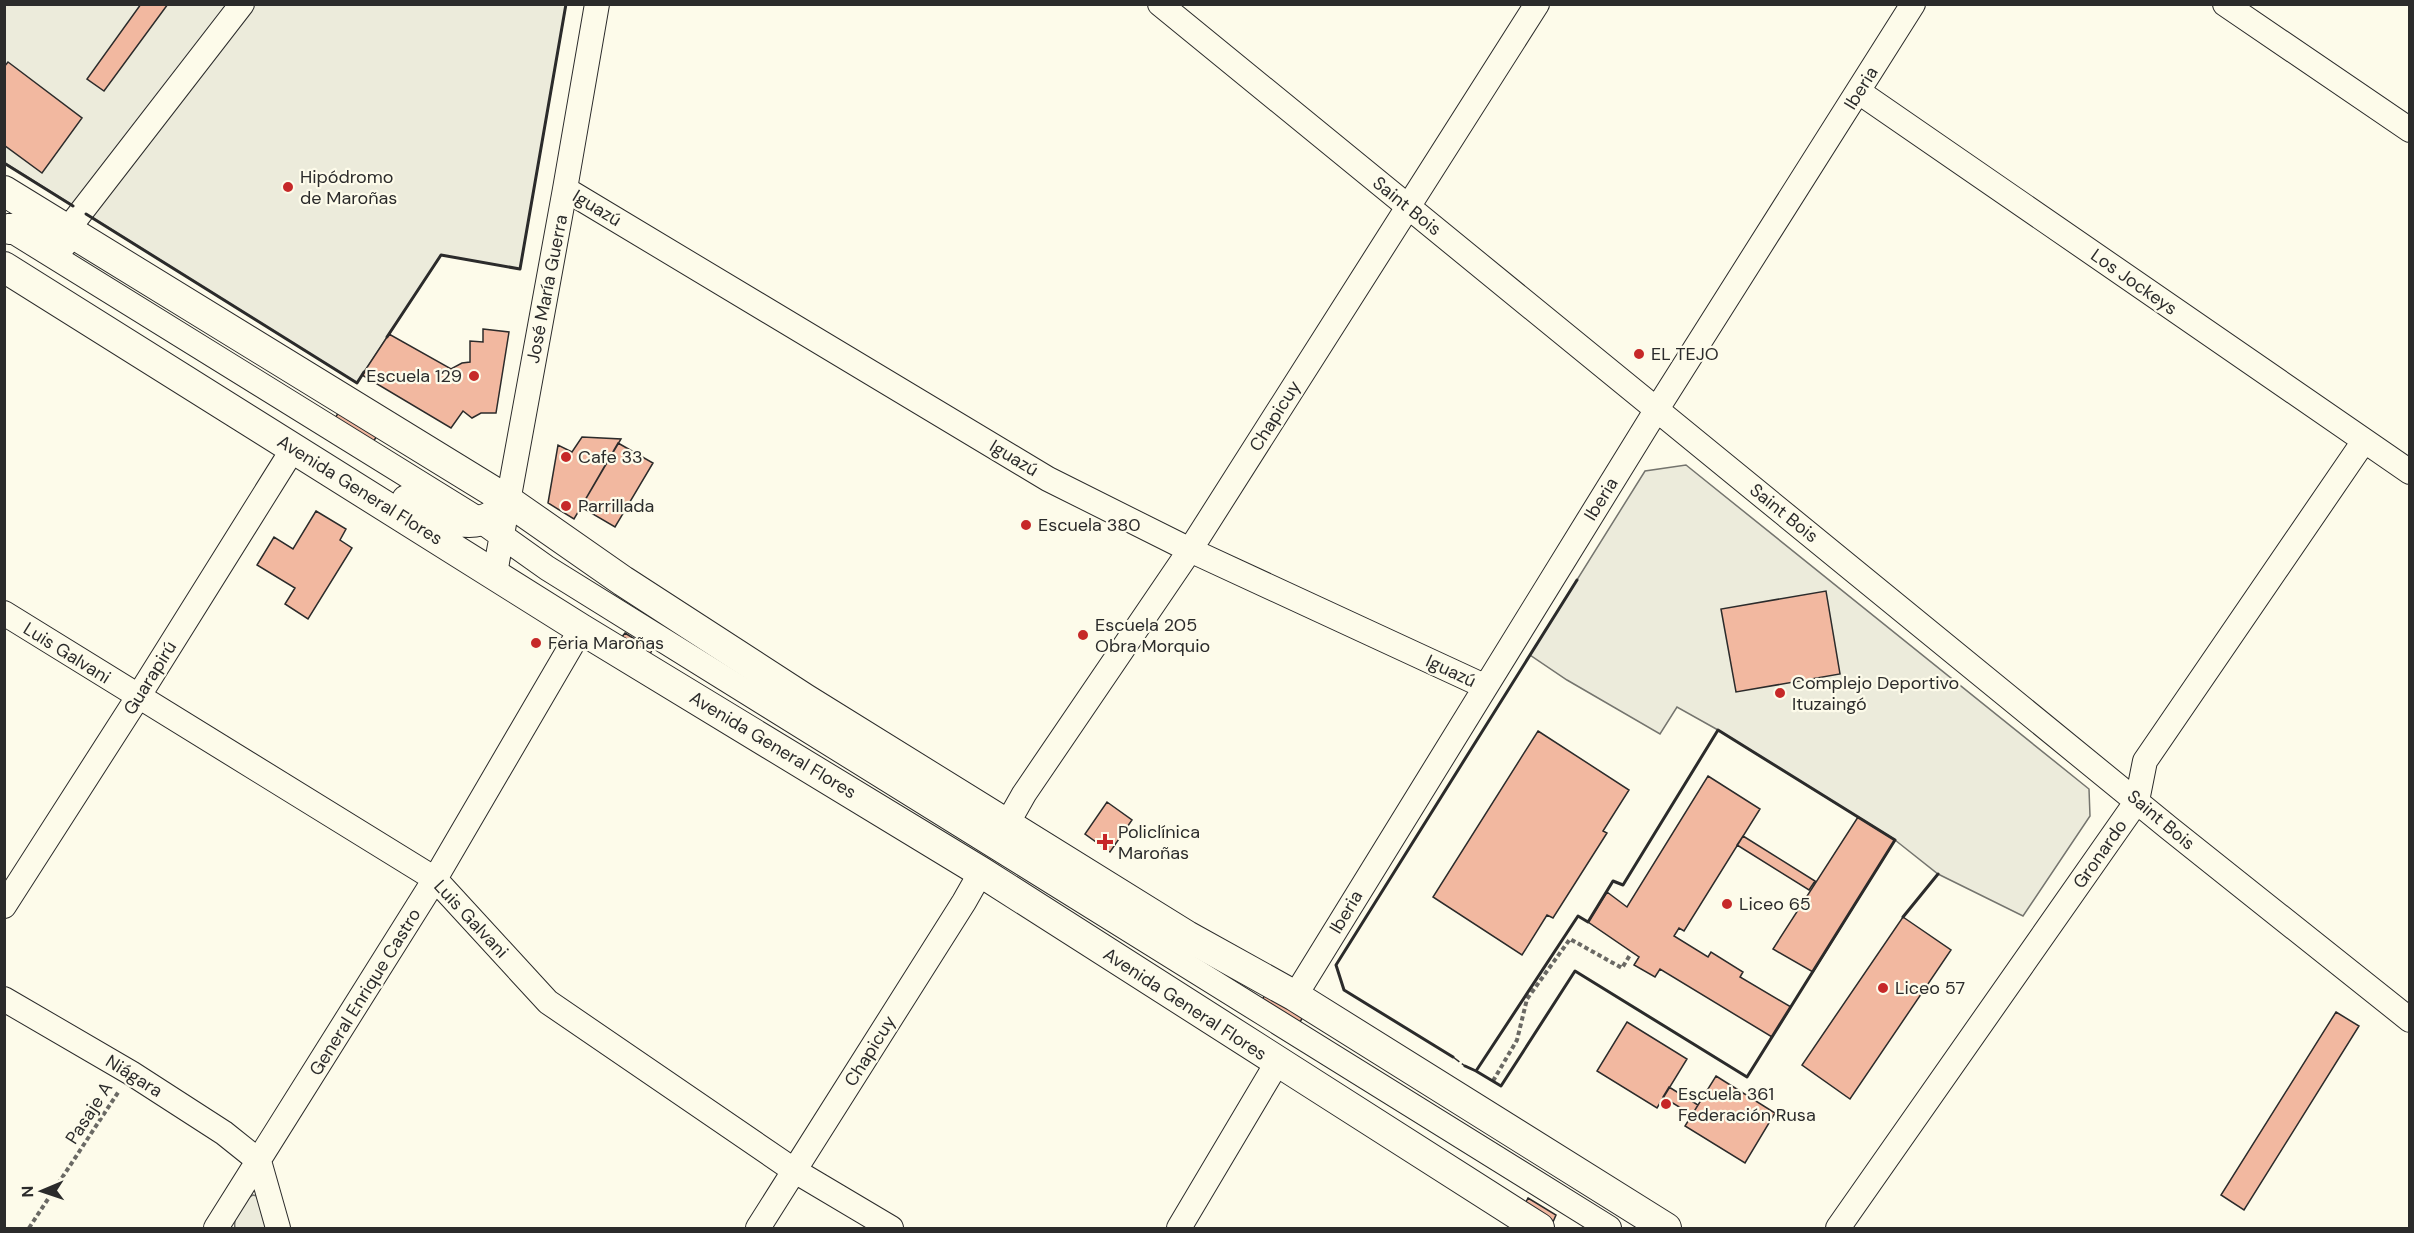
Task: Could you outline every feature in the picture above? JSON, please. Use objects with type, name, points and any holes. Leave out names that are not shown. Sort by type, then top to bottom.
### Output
[{"type":"main road","points":[[165,289],[125,282],[41,231],[26,227],[6,230],[15,197],[68,229],[507,500],[622,581],[1186,936],[1295,996],[1666,1228]]},
{"type":"main road","name":"Avenida General Flores","points":[[4,267],[581,628],[981,872],[1277,1063],[1539,1228]]},
{"type":"main road","points":[[293,448],[336,459],[426,510],[463,521],[491,527],[492,517],[507,500]]},
{"type":"street","points":[[68,229],[242,4]]},
{"type":"street","name":"José María Guerra","points":[[507,500],[566,189],[597,4]]},
{"type":"street","name":"Saint Bois","points":[[1160,4],[2409,1020]]},
{"type":"street","name":"Chapicuy","points":[[1007,824],[1024,794],[1190,550],[1538,4]]},
{"type":"street","name":"Iberia","points":[[1295,996],[1657,409],[1913,4]]},
{"type":"street","points":[[2225,4],[2409,130]]},
{"type":"street","name":"Los Jockeys","points":[[1859,92],[2409,472]]},
{"type":"street","name":"Iguazú","points":[[566,189],[1048,479],[1190,550],[1485,687]]},
{"type":"street","name":"Avenida General Flores","points":[[6,230],[491,527],[547,568],[1609,1228]]},
{"type":"street","name":"Avenida General Flores","points":[[165,289],[189,323],[233,354],[243,364],[253,381]]},
{"type":"street","name":"Gronardo","points":[[1838,1228],[2137,801],[2145,761],[2364,441]]},
{"type":"street","name":"Guarapirú","points":[[4,906],[293,448]]},
{"type":"street","points":[[491,527],[495,573]]},
{"type":"street","name":"Luis Galvani","points":[[4,614],[435,879],[548,1002],[795,1171],[891,1228]]},
{"type":"street","name":"General Enrique Castro","points":[[216,1228],[435,879],[581,628]]},
{"type":"street","name":"Chapicuy","points":[[758,1228],[981,872]]},
{"type":"street","name":"Niágara","points":[[4,999],[131,1073],[224,1133],[259,1161]]},
{"type":"street","points":[[1179,1228],[1277,1063]]},
{"type":"street","points":[[259,1161],[278,1228]]},
{"type":"path","points":[[1493,1081],[1517,1040],[1527,999],[1570,939],[1622,968],[1630,956]]},
{"type":"path","name":"Pasaje A","points":[[29,1228],[131,1073]]},
{"type":"shaded area","name":"Hipódromo de Maroñas","points":[[4,5],[566,5],[520,269],[441,255],[357,383],[5,163]]},
{"type":"shaded area","name":"Complejo Deportivo Ituzaingó","points":[[1686,465],[2089,789],[2090,816],[2023,916],[1938,874],[1895,840],[1677,707],[1660,734],[1567,680],[1530,655],[1645,471]]},
{"type":"shaded area","points":[[253,1195],[261,1197],[266,1228],[235,1228],[235,1219],[239,1209],[245,1200]]},
{"type":"building","points":[[141,4],[168,4],[104,91],[87,79]]},
{"type":"building","points":[[8,62],[82,118],[42,173],[4,145],[4,67]]},
{"type":"building","points":[[483,329],[509,332],[496,413],[481,413],[472,418],[463,411],[451,428],[362,375],[389,334],[451,369],[462,363],[470,362],[470,341],[483,342]]},
{"type":"building","points":[[339,412],[377,436],[373,442],[335,418]]},
{"type":"building","points":[[582,437],[621,439],[574,519],[548,503],[558,445],[572,452]]},
{"type":"building","points":[[618,443],[653,463],[615,527],[581,507]]},
{"type":"building","points":[[316,511],[346,529],[340,540],[352,548],[308,619],[285,604],[295,588],[257,565],[274,537],[293,549]]},
{"type":"building","points":[[1826,591],[1840,674],[1736,692],[1721,609]]},
{"type":"building","points":[[625,633],[652,650],[649,656],[621,638]]},
{"type":"building","points":[[1538,731],[1629,790],[1603,831],[1607,833],[1553,918],[1547,915],[1522,955],[1433,897]]},
{"type":"building","points":[[1708,776],[1760,809],[1684,931],[1679,928],[1674,936],[1708,957],[1711,952],[1743,972],[1740,977],[1791,1007],[1772,1037],[1660,969],[1655,977],[1634,965],[1639,957],[1588,922],[1607,892],[1627,907]]},
{"type":"building","points":[[1107,802],[1132,820],[1110,852],[1085,834]]},
{"type":"building","points":[[1858,817],[1895,840],[1813,972],[1773,949]]},
{"type":"building","points":[[1743,836],[1815,881],[1809,890],[1737,845]]},
{"type":"building","points":[[1903,917],[1951,950],[1850,1099],[1802,1065]]},
{"type":"building","points":[[1266,993],[1304,1015],[1300,1022],[1262,1000]]},
{"type":"building","points":[[2336,1012],[2359,1026],[2244,1210],[2221,1195]]},
{"type":"building","points":[[1627,1022],[1687,1059],[1657,1108],[1597,1071]]},
{"type":"building","points":[[1716,1076],[1775,1113],[1745,1163],[1685,1126]]},
{"type":"building","points":[[1669,1087],[1698,1105],[1692,1115],[1663,1097]]},
{"type":"building","points":[[1528,1198],[1556,1215],[1553,1222],[1525,1204]]},
{"type":"fence","points":[[1453,1057],[1465,1066]]},
{"type":"wall","points":[[387,337],[441,255],[520,269],[566,4]]},
{"type":"wall","points":[[4,163],[73,206]]},
{"type":"wall","points":[[86,214],[357,383],[364,372]]},
{"type":"wall","points":[[1453,1057],[1344,990],[1336,965],[1577,580]]},
{"type":"wall","points":[[1718,730],[1895,840],[1747,1077],[1575,971],[1501,1086],[1476,1071],[1578,916],[1588,922],[1613,881],[1623,885],[1718,730]]},
{"type":"wall","points":[[1903,917],[1938,874]]},
{"type":"wall","points":[[1465,1066],[1476,1071]]},
{"type":"place","name":"Hipódromo de Maroñas","points":[[288,187]]},
{"type":"place","name":"EL TEJO","points":[[1639,354]]},
{"type":"place","name":"Escuela 129","points":[[474,376]]},
{"type":"place","name":"Cafe 33","points":[[566,457]]},
{"type":"place","name":"Parrillada","points":[[566,506]]},
{"type":"place","name":"Escuela 380","points":[[1026,525]]},
{"type":"place","name":"Escuela 205 Obra Morquio","points":[[1083,635]]},
{"type":"place","name":"Feria Maroñas","points":[[536,643]]},
{"type":"place","name":"Complejo Deportivo Ituzaingó","points":[[1780,693]]},
{"type":"place","name":"Policlínica Maroñas","points":[[1105,842]]},
{"type":"place","name":"Liceo 65","points":[[1727,904]]},
{"type":"place","name":"Liceo 57","points":[[1883,988]]},
{"type":"place","name":"Escuela 361 Federación Rusa","points":[[1666,1104]]}]
